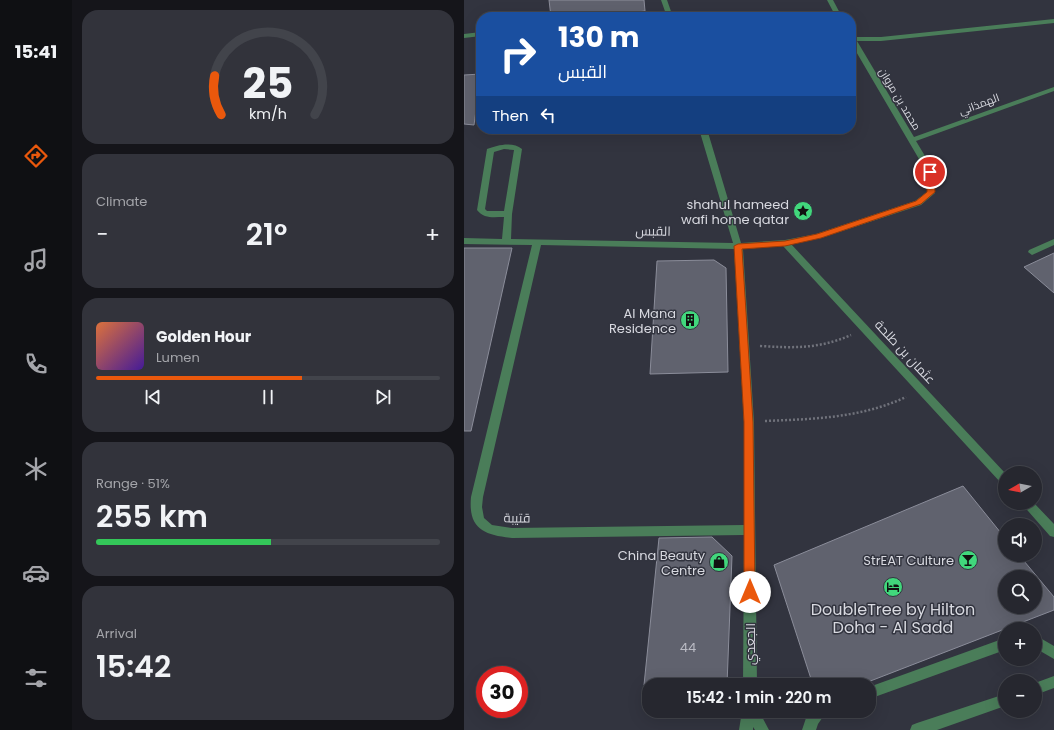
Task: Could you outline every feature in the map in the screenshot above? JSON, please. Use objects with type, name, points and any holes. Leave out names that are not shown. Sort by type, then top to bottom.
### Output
[{"type":"street","points":[[664,0],[668,12]]},
{"type":"street","points":[[830,0],[837,12]]},
{"type":"street","points":[[856,40],[872,42],[880,39],[1054,21]]},
{"type":"street","points":[[465,35],[476,34]]},
{"type":"street","name":"محمد بن مروان","points":[[856,45],[930,172]]},
{"type":"street","name":"الهمذاني","points":[[912,140],[1054,89]]},
{"type":"street","name":"الجعدي","points":[[704,134],[738,246],[749,422],[750,678]]},
{"type":"street","points":[[506,242],[508,214],[518,149],[514,147],[495,148],[490,151],[481,210],[485,214],[508,214]]},
{"type":"street","name":"القبس","points":[[464,241],[738,246],[785,243],[818,236],[918,203],[931,192],[930,172]]},
{"type":"street","name":"قتيبة","points":[[537,242],[477,497],[475,511],[481,524],[494,532],[512,533],[750,530]]},
{"type":"street","points":[[1032,252],[1054,242]]},
{"type":"street","name":"عثمان بن طلحة","points":[[785,243],[998,473]]},
{"type":"street","points":[[1034,510],[1054,532]]},
{"type":"street","points":[[1042,645],[1054,653]]},
{"type":"street","points":[[876,690],[998,647]]},
{"type":"street","points":[[1042,686],[1054,682]]},
{"type":"street","points":[[917,730],[998,702]]},
{"type":"street","points":[[746,730],[749,718]]},
{"type":"street","points":[[754,718],[762,730]]},
{"type":"street","points":[[809,730],[814,718]]},
{"type":"path","points":[[744,346],[811,349],[832,344],[865,329]]},
{"type":"path","points":[[749,422],[855,416],[884,407],[920,389]]},
{"type":"building","points":[[549,0],[644,0],[645,11],[637,12],[550,12]]},
{"type":"building","points":[[476,74],[476,110],[474,125],[464,124],[464,75]]},
{"type":"building","points":[[464,248],[512,248],[471,431],[464,431]]},
{"type":"building","points":[[1054,253],[1054,293],[1024,267]]},
{"type":"building","name":"Al Mana Residence","points":[[714,260],[726,268],[728,372],[650,374],[657,261]]},
{"type":"building","name":"DoubleTree by Hilton Doha - Al Sadd","points":[[963,486],[998,529],[998,562],[1025,562],[1032,570],[998,570],[998,614],[1042,614],[1042,583],[1054,597],[1054,610],[1023,622],[998,622],[998,632],[876,679],[811,678],[774,565]]},
{"type":"building","points":[[712,537],[732,556],[727,678],[645,678],[659,538]]},
{"type":"place","name":"shahul hameed wafi home qatar","points":[[803,211]]},
{"type":"place","name":"Al Mana Residence","points":[[690,320]]},
{"type":"place","name":"StrEAT Culture","points":[[968,560]]},
{"type":"place","name":"China Beauty Centre","points":[[719,562]]},
{"type":"place","name":"DoubleTree by Hilton Doha - Al Sadd","points":[[893,587]]},
{"type":"route","points":[[750,592],[749,422],[738,246],[785,243],[818,236],[918,203],[931,192],[930,172]]}]
